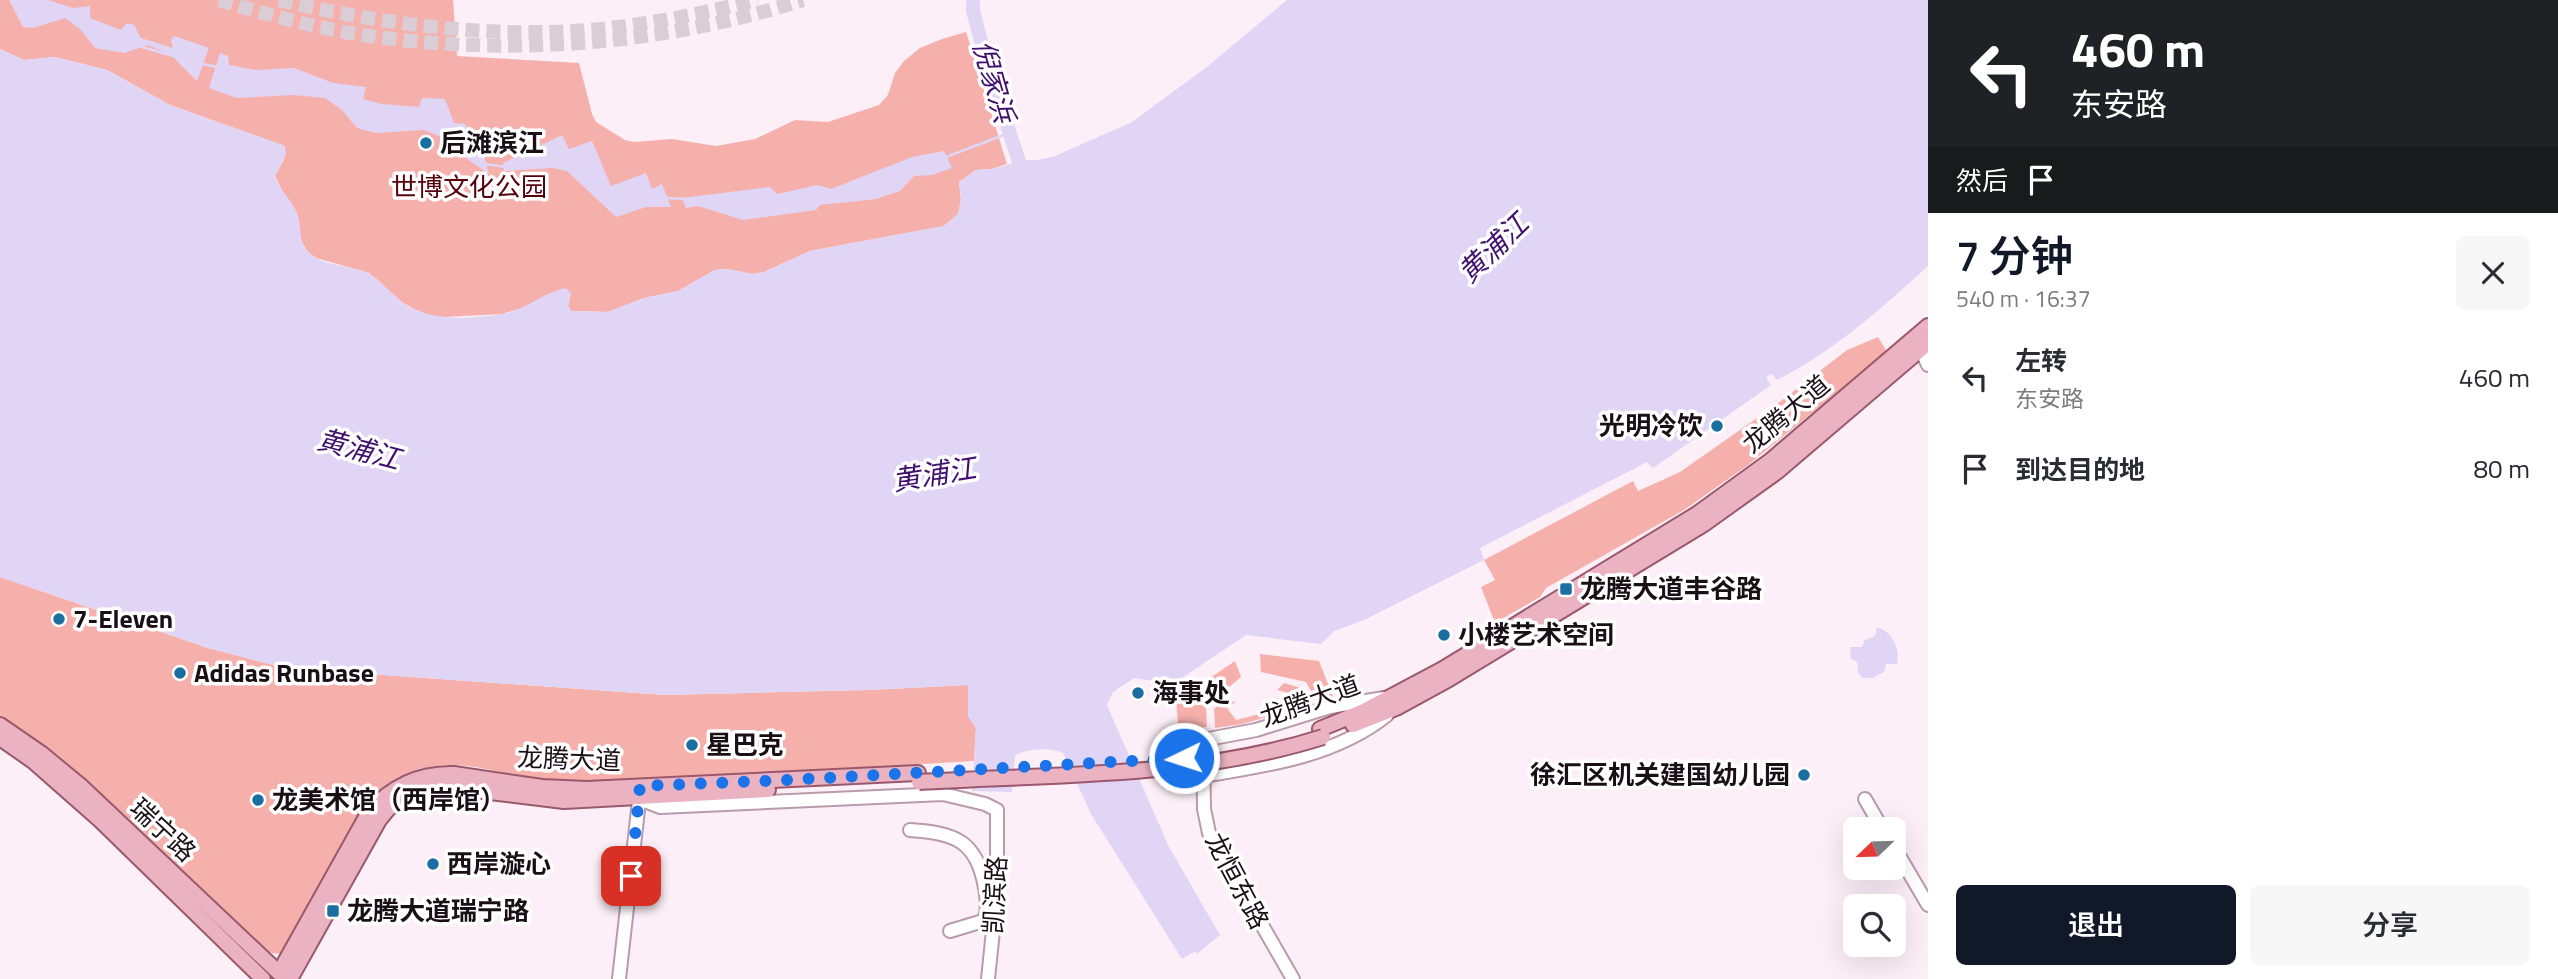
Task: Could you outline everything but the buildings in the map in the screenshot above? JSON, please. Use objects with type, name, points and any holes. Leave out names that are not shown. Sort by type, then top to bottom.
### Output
[{"type":"main road","name":"龙腾大道","points":[[283,977],[361,824],[380,800],[403,784],[440,774],[542,788],[640,792],[1185,766],[1263,754],[1321,733],[1393,702],[1443,668],[1721,497],[1924,344],[1928,327]]},
{"type":"main road","name":"瑞宁路","points":[[0,726],[42,754],[82,787],[283,977]]},
{"type":"main road","name":"瑞宁路","points":[[0,738],[33,761],[100,820],[263,979]]},
{"type":"street","points":[[1924,344],[1928,365]]},
{"type":"street","points":[[1203,776],[1265,765],[1327,748],[1356,735],[1393,702]]},
{"type":"street","name":"龙恒东路","points":[[1293,979],[1213,842],[1205,817],[1203,740],[1256,730],[1330,707],[1393,702]]},
{"type":"street","points":[[619,979],[640,792]]},
{"type":"street","name":"凯滨路","points":[[640,792],[660,807],[943,794],[985,804],[997,810],[997,892],[988,979]]},
{"type":"street","points":[[1865,799],[1875,817]]},
{"type":"street","points":[[910,830],[941,832],[959,840],[974,854],[981,869],[986,889],[986,917],[983,921],[950,931]]},
{"type":"street","points":[[1906,867],[1928,905]]},
{"type":"green space","name":"世博文化公园","points":[[0,0],[453,0],[457,56],[579,63],[596,122],[625,140],[634,142],[672,139],[716,146],[755,139],[795,120],[828,122],[879,105],[888,95],[895,73],[904,61],[920,48],[966,32],[1007,164],[976,170],[959,182],[961,200],[958,214],[944,226],[810,251],[764,272],[752,274],[727,269],[715,270],[678,291],[644,298],[608,312],[571,311],[568,306],[571,293],[502,314],[432,316],[403,303],[369,273],[316,258],[308,252],[301,241],[297,221],[275,176],[284,159],[285,146],[170,105],[107,70],[55,57],[24,60],[0,49]]},
{"type":"green space","points":[[1878,337],[1887,352],[1748,465],[1684,510],[1546,588],[1540,597],[1495,623],[1481,587],[1495,580],[1484,560],[1633,481],[1638,491],[1680,472],[1777,404],[1847,350]]},
{"type":"green space","points":[[0,577],[208,648],[285,668],[665,695],[968,685],[968,716],[976,728],[974,761],[578,784],[541,781],[467,766],[431,766],[410,772],[392,782],[363,812],[290,946],[283,953],[275,954],[268,952],[78,774],[0,717]]},
{"type":"green space","points":[[1260,654],[1319,661],[1333,697],[1316,700],[1306,682],[1261,672]]},
{"type":"green space","points":[[1235,661],[1241,677],[1206,706],[1207,726],[1193,732],[1179,733],[1176,701]]},
{"type":"green space","points":[[1284,683],[1301,688],[1310,705],[1242,724],[1215,728],[1214,709],[1226,697],[1235,702],[1227,708],[1236,720],[1287,707],[1289,693],[1277,690]]},
{"type":"water","points":[[9,0],[48,0],[73,8],[90,6],[90,18],[121,30],[127,23],[134,25],[141,38],[173,48],[171,40],[174,36],[209,48],[197,81],[171,55],[148,45],[124,53],[95,48],[80,29],[65,18],[33,28],[23,27]]},
{"type":"water","name":"黄浦江","points":[[1287,0],[1928,0],[1928,266],[1837,343],[1777,380],[1772,374],[1766,377],[1771,385],[1653,468],[1647,462],[1480,548],[1484,560],[1364,620],[1334,631],[1321,644],[1246,635],[1173,684],[1134,678],[1113,692],[1107,705],[1169,847],[1220,935],[1197,954],[1195,951],[1182,959],[1091,814],[1063,753],[1039,749],[1019,753],[1015,756],[1012,792],[972,791],[976,728],[968,716],[968,685],[665,695],[285,668],[208,648],[0,577],[0,49],[24,60],[55,57],[107,70],[170,105],[285,146],[286,154],[275,176],[297,213],[302,239],[309,253],[321,260],[371,275],[413,308],[437,316],[463,318],[510,312],[566,288],[571,293],[568,305],[571,311],[608,312],[644,298],[678,291],[715,270],[727,269],[753,274],[764,272],[810,251],[944,226],[958,214],[961,200],[959,182],[976,170],[1055,156],[1132,122],[1208,66]]},
{"type":"water","points":[[220,53],[228,56],[229,65],[256,70],[294,68],[333,83],[366,87],[363,99],[382,104],[419,107],[422,98],[445,99],[454,123],[465,124],[479,156],[484,156],[489,174],[464,157],[444,138],[424,130],[376,133],[357,128],[342,110],[325,98],[293,95],[237,98],[209,88]]},
{"type":"water","points":[[562,135],[569,149],[592,141],[611,186],[646,173],[652,189],[662,184],[671,207],[646,207],[616,217],[567,171],[553,168],[504,171],[503,163]]},
{"type":"water","points":[[944,151],[952,168],[932,175],[914,176],[900,191],[876,199],[820,205],[816,210],[743,220],[698,206],[686,208],[682,198],[770,187],[777,194],[818,185],[831,189],[912,157]]},
{"type":"water","points":[[1877,627],[1887,632],[1894,642],[1898,653],[1897,664],[1886,664],[1884,672],[1873,678],[1862,678],[1857,662],[1851,659],[1850,647],[1862,647],[1865,640],[1875,636]]},
{"type":"waterway","name":"倪家浜","points":[[973,0],[973,11],[985,56],[1019,162]]},
{"type":"waterway","points":[[139,46],[173,56]]},
{"type":"waterway","points":[[203,64],[217,67]]},
{"type":"waterway","points":[[946,157],[1009,133]]},
{"type":"waterway","points":[[485,164],[506,167]]},
{"type":"waterway","points":[[667,198],[685,199]]},
{"type":"tunnel","points":[[219,0],[327,29],[418,42],[474,45],[585,43],[641,37],[695,28],[803,0]]},
{"type":"tunnel","points":[[279,0],[402,23],[527,32],[628,26],[757,0]]},
{"type":"place","name":"后滩滨江","points":[[426,143]]},
{"type":"place","name":"光明冷饮","points":[[1717,426]]},
{"type":"place","name":"龙腾大道丰谷路","points":[[1566,589]]},
{"type":"place","name":"7-Eleven","points":[[59,619]]},
{"type":"place","name":"小楼艺术空间","points":[[1444,635]]},
{"type":"place","name":"Adidas Runbase","points":[[180,673]]},
{"type":"place","name":"海事处","points":[[1138,693]]},
{"type":"place","name":"星巴克","points":[[692,745]]},
{"type":"place","name":"徐汇区机关建国幼儿园","points":[[1804,775]]},
{"type":"place","name":"龙美术馆（西岸馆）","points":[[258,800]]},
{"type":"place","name":"西岸漩心","points":[[433,864]]},
{"type":"place","name":"龙腾大道瑞宁路","points":[[333,911]]},
{"type":"route","points":[[631,876],[640,786],[761,782],[1184,758]]}]
